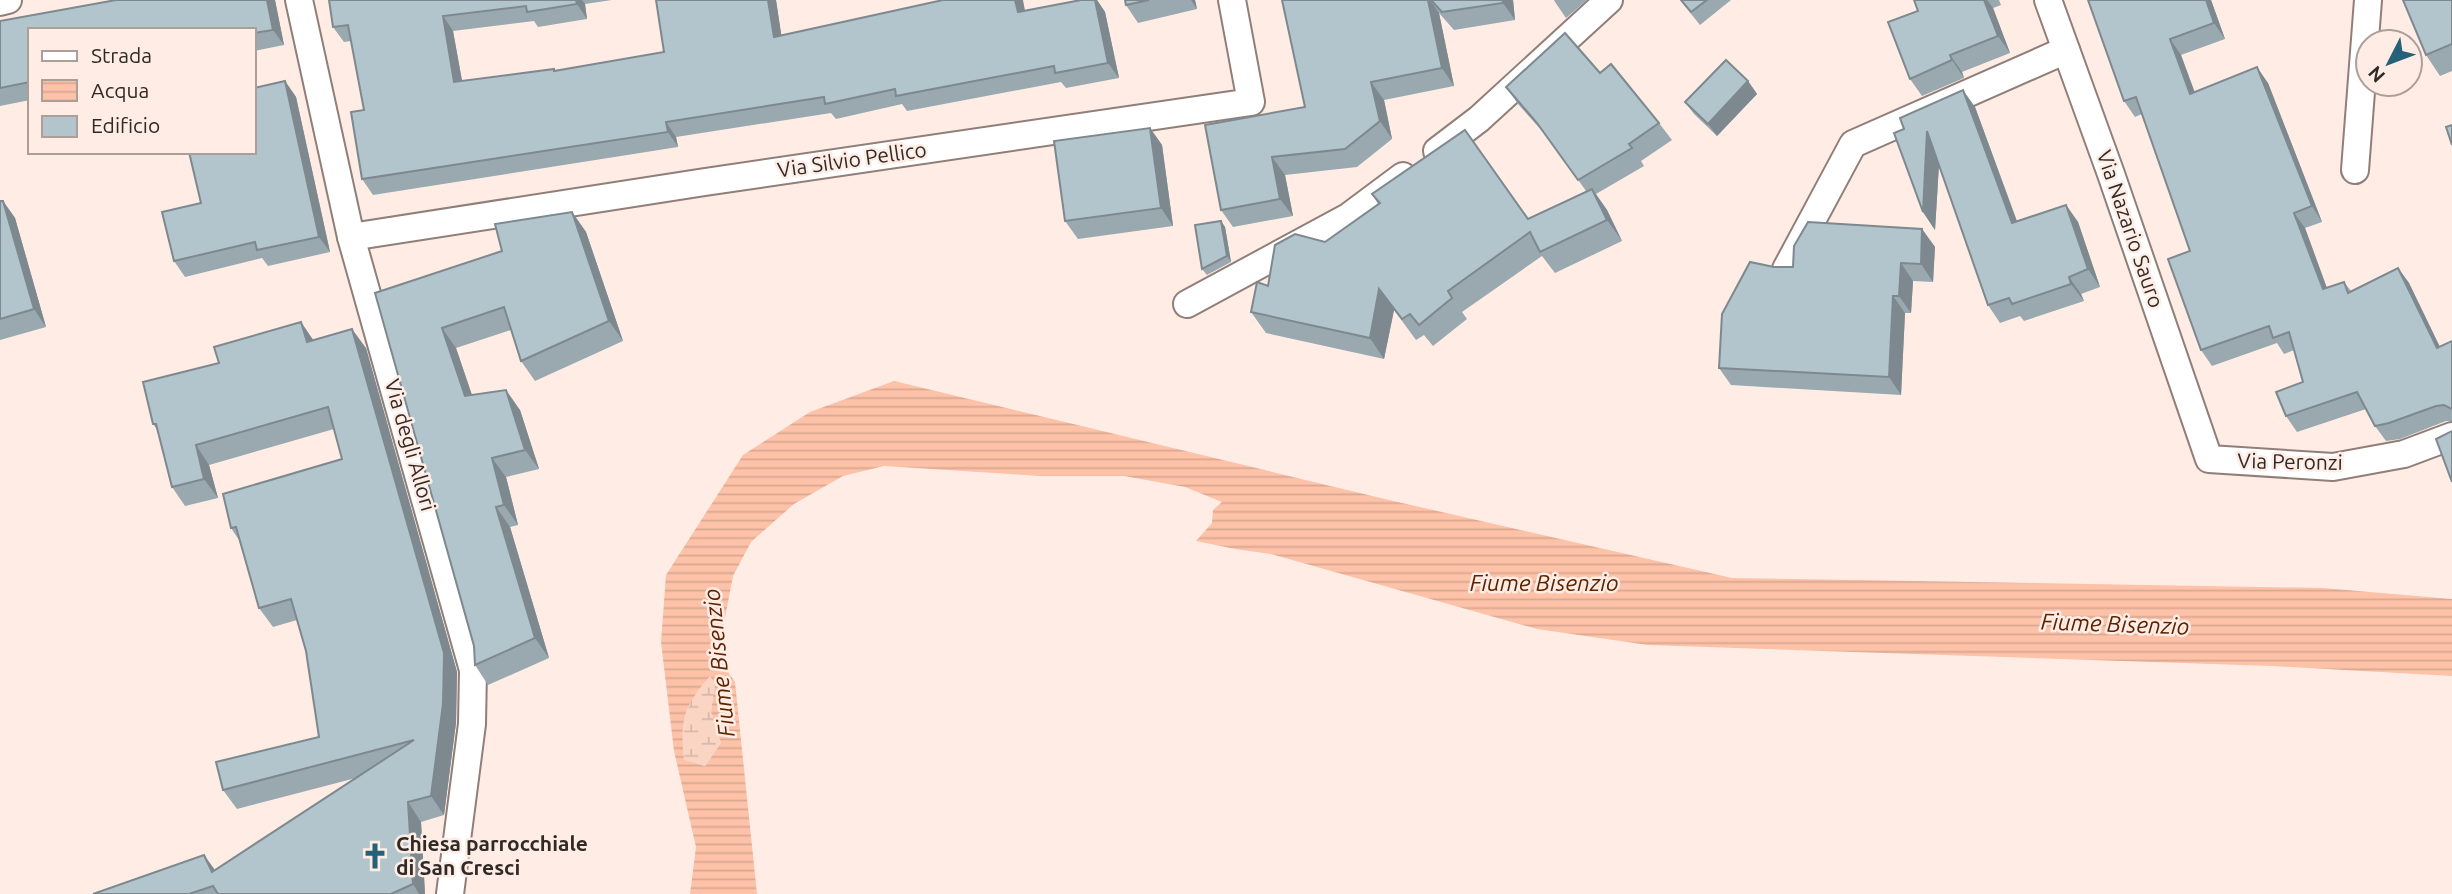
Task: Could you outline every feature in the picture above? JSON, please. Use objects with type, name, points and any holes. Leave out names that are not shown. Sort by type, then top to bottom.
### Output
[{"type":"street","points":[[0,2],[8,0]]},
{"type":"street","name":"Via degli Allori","points":[[299,0],[351,237],[473,670],[472,724],[450,894]]},
{"type":"street","name":"Via Silvio Pellico","points":[[351,237],[1251,102],[1232,0]]},
{"type":"street","points":[[1187,304],[1348,217],[1479,119],[1609,0]]},
{"type":"street","name":"Via Nazario Sauro","points":[[2048,0],[2209,459]]},
{"type":"street","points":[[2355,170],[2368,0]]},
{"type":"street","points":[[1786,269],[1853,144],[2066,50]]},
{"type":"street","name":"Via Peronzi","points":[[2209,459],[2333,467],[2404,454],[2452,436]]},
{"type":"green space","points":[[710,675],[715,684],[711,712],[721,743],[705,766],[684,761],[681,727],[691,700]]},
{"type":"water","name":"Fiume Bisenzio","points":[[894,381],[1389,500],[1732,578],[2323,588],[2452,599],[2452,676],[2272,666],[1648,645],[1537,629],[1271,554],[1196,541],[1212,523],[1213,510],[1222,502],[1185,487],[1124,476],[1041,476],[884,466],[843,476],[794,504],[751,542],[733,576],[723,628],[722,663],[735,682],[757,894],[690,894],[696,847],[674,751],[661,642],[666,575],[743,455],[810,412]],"holes":[[[710,676],[715,684],[711,712],[721,743],[705,766],[684,760],[683,724],[694,697]]]},
{"type":"building","points":[[116,0],[267,0],[273,30],[256,33],[256,28],[28,28],[28,82],[0,88],[0,21]]},
{"type":"building","points":[[329,0],[576,0],[577,4],[527,12],[526,6],[443,16],[454,82],[554,71],[664,52],[656,0],[768,0],[774,37],[943,0],[1015,0],[1018,12],[1081,0],[1095,0],[1108,63],[1055,73],[1054,66],[896,96],[895,89],[825,104],[824,97],[666,122],[668,132],[362,179],[351,112],[364,110],[348,25],[333,27]]},
{"type":"building","points":[[1125,0],[1149,0],[1126,5]]},
{"type":"building","points":[[1282,0],[1428,0],[1442,68],[1371,82],[1380,121],[1345,149],[1272,157],[1280,199],[1221,210],[1205,125],[1305,107]]},
{"type":"building","points":[[1431,0],[1503,0],[1503,3],[1442,12]]},
{"type":"building","points":[[1681,0],[1707,0],[1691,12]]},
{"type":"building","points":[[1914,0],[1984,0],[1998,36],[1950,55],[1952,60],[1910,79],[1888,22],[1918,11]]},
{"type":"building","points":[[2088,0],[2206,0],[2214,23],[2170,39],[2190,94],[2257,67],[2312,206],[2294,213],[2323,289],[2344,282],[2348,293],[2398,268],[2437,348],[2452,341],[2452,409],[2444,405],[2436,406],[2375,426],[2357,392],[2286,416],[2276,392],[2303,382],[2289,332],[2273,338],[2269,326],[2201,350],[2168,259],[2190,251],[2136,97],[2124,101]]},
{"type":"building","points":[[2403,0],[2452,0],[2452,44],[2426,55],[2424,28],[2415,28]]},
{"type":"building","points":[[1565,33],[1600,73],[1611,64],[1659,123],[1629,144],[1632,148],[1578,180],[1537,123],[1506,87]]},
{"type":"building","points":[[1726,60],[1748,81],[1708,124],[1685,102]]},
{"type":"building","points":[[285,81],[319,237],[257,250],[255,242],[174,261],[162,212],[201,203],[189,154],[256,154],[256,88]]},
{"type":"building","points":[[1963,90],[2012,223],[2066,205],[2088,269],[2069,277],[2071,284],[2012,304],[2009,298],[1988,305],[1927,131],[1923,212],[1894,133],[1904,129],[1900,118]]},
{"type":"building","points":[[2452,125],[2452,145],[2446,127]]},
{"type":"building","points":[[1150,128],[1161,208],[1065,221],[1054,141]]},
{"type":"building","points":[[1465,130],[1528,219],[1592,189],[1607,220],[1540,252],[1530,232],[1448,291],[1452,298],[1419,325],[1410,314],[1402,319],[1379,289],[1370,338],[1251,312],[1257,282],[1268,286],[1275,245],[1295,234],[1325,242],[1380,203],[1372,194]]},
{"type":"building","points":[[0,201],[3,201],[34,309],[0,319]]},
{"type":"building","points":[[572,212],[609,321],[521,361],[504,307],[442,328],[465,396],[506,390],[525,450],[492,458],[504,505],[496,507],[535,638],[475,665],[474,646],[375,293],[502,251],[495,224]]},
{"type":"building","points":[[1221,221],[1227,256],[1202,269],[1195,225]]},
{"type":"building","points":[[1808,222],[1922,229],[1921,264],[1901,263],[1899,296],[1893,296],[1889,377],[1719,368],[1722,314],[1750,262],[1774,267],[1793,267],[1794,246]]},
{"type":"building","points":[[301,322],[307,342],[352,329],[444,653],[443,704],[431,796],[408,802],[413,884],[391,894],[218,894],[213,886],[189,894],[93,894],[204,855],[212,872],[414,740],[223,790],[216,762],[319,737],[306,651],[291,599],[259,608],[236,527],[231,528],[223,494],[342,459],[328,407],[196,445],[204,479],[172,487],[143,382],[219,363],[214,347]]},
{"type":"building","points":[[2452,431],[2452,482],[2436,439]]},
{"type":"place","name":"Chiesa parrocchiale di San Cresci","points":[[375,856]]}]
